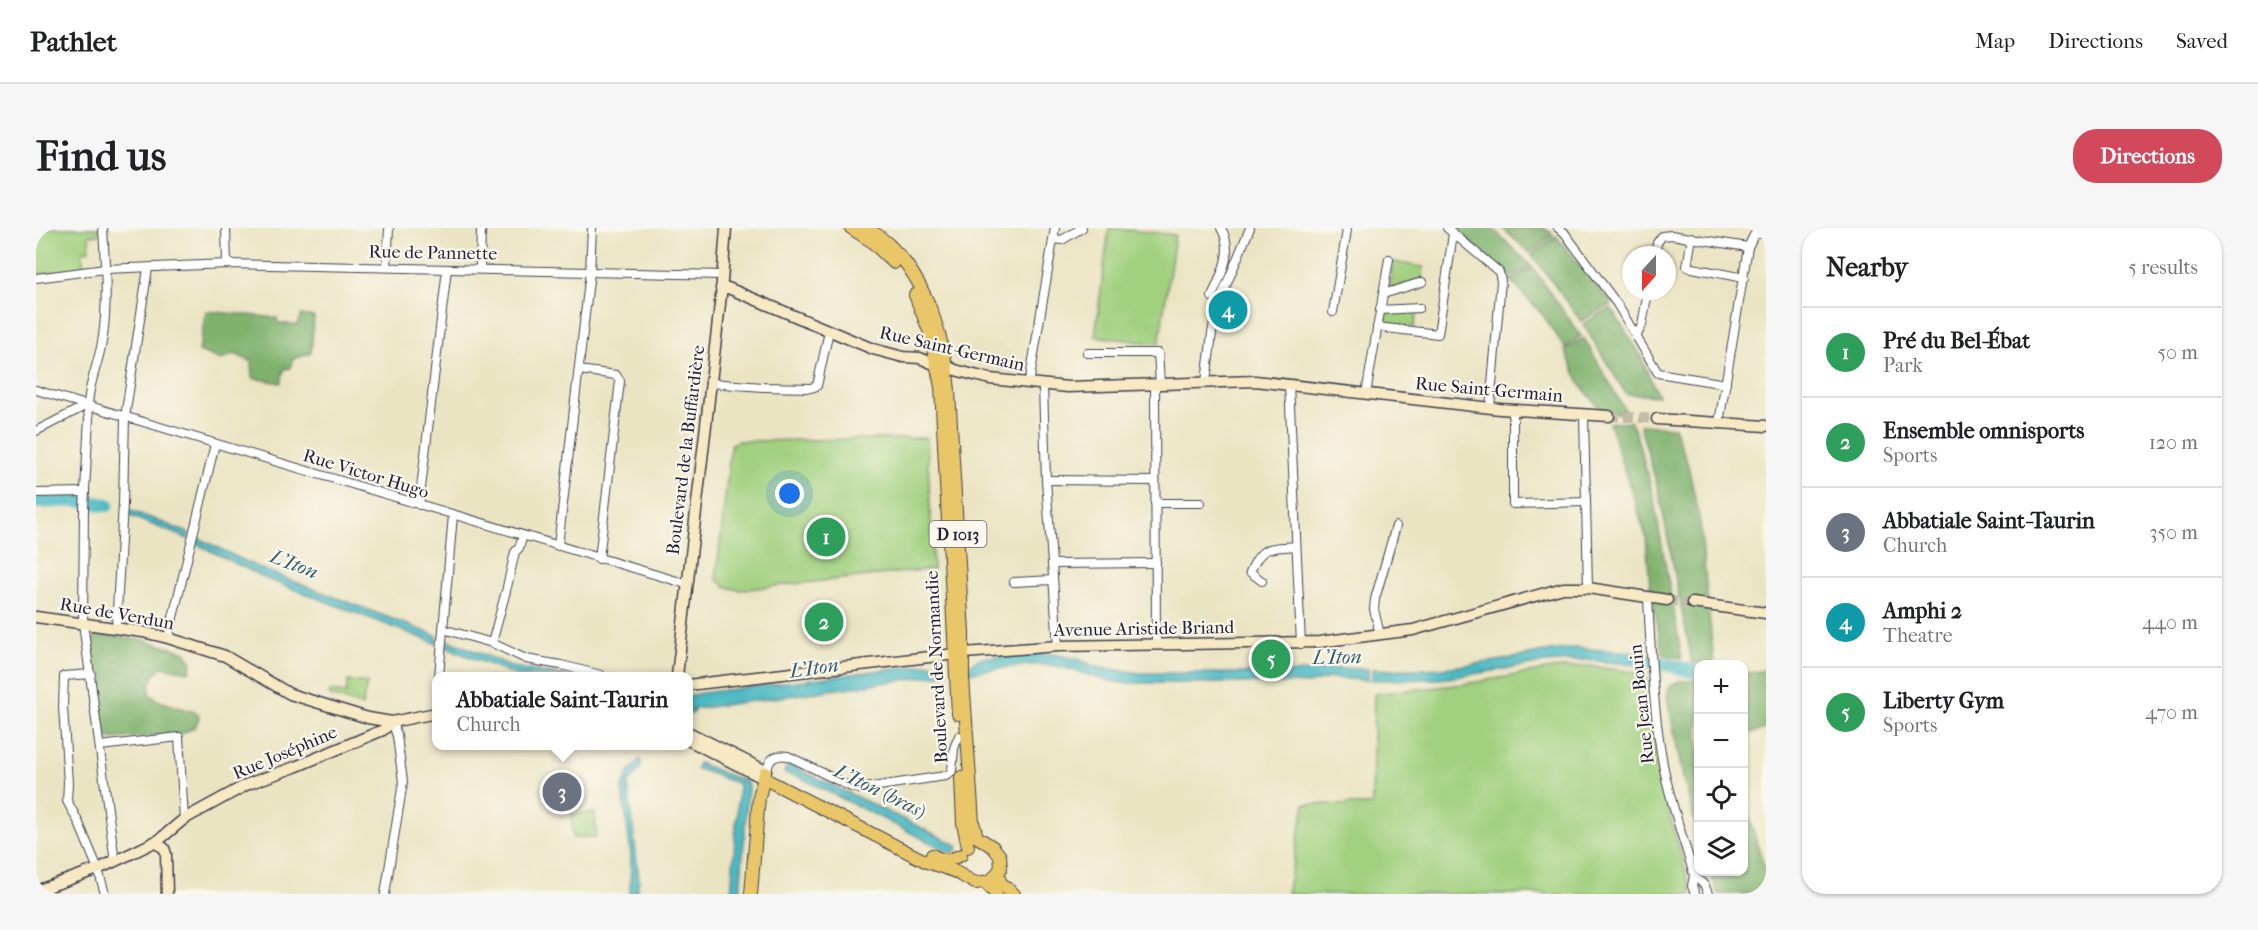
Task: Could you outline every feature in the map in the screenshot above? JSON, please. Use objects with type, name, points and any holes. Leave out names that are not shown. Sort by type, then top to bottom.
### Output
[{"type":"main road","name":"Boulevard de la Buffardière","points":[[678,672],[723,275],[726,228]]},
{"type":"main road","name":"Boulevard de Normandie","points":[[851,228],[871,241],[893,262],[909,283],[920,303],[949,388],[959,736],[965,851]]},
{"type":"main road","name":"Boulevard de Normandie","points":[[867,228],[891,248],[918,283],[930,306],[940,338],[941,365]]},
{"type":"main road","name":"Rue Saint-Germain","points":[[721,288],[728,288],[873,349],[903,357],[920,358],[990,379],[1043,386],[1093,387],[1255,381],[1490,408],[1609,416]]},
{"type":"main road","points":[[1657,419],[1766,426]]},
{"type":"main road","name":"Avenue Aristide Briand","points":[[693,684],[958,654],[1058,646],[1301,644],[1413,630],[1552,590],[1574,587],[1666,600]]},
{"type":"main road","points":[[1692,603],[1766,613]]},
{"type":"main road","name":"Rue de Verdun","points":[[36,616],[116,627],[168,638],[225,656],[290,694],[368,718],[392,722]]},
{"type":"main road","name":"Boulevard de Normandie","points":[[958,654],[963,678],[973,822],[977,837],[989,845]]},
{"type":"main road","name":"Rue Joséphine","points":[[36,891],[115,862],[154,842],[184,819],[248,784],[383,730],[392,722],[432,714]]},
{"type":"main road","points":[[368,718],[374,728],[371,735]]},
{"type":"main road","points":[[693,735],[764,774],[927,862],[975,883],[986,883],[998,874],[1001,868],[1000,856],[989,845],[978,843],[949,861],[941,860],[764,774],[693,742]]},
{"type":"main road","points":[[751,894],[764,774]]},
{"type":"main road","points":[[154,842],[164,848],[166,854],[167,894]]},
{"type":"main road","points":[[965,851],[960,867],[966,878]]},
{"type":"main road","points":[[998,874],[1000,882],[1014,894]]},
{"type":"main road","points":[[986,883],[996,894]]},
{"type":"street","points":[[103,228],[106,311],[103,339],[87,405],[89,418],[84,508],[83,623],[115,862]]},
{"type":"street","points":[[226,228],[227,264]]},
{"type":"street","points":[[387,267],[389,228]]},
{"type":"street","points":[[480,269],[481,228]]},
{"type":"street","points":[[558,546],[590,272],[591,228]]},
{"type":"street","points":[[1029,384],[1055,228]]},
{"type":"street","points":[[1053,239],[1062,240],[1082,228]]},
{"type":"street","points":[[1212,297],[1228,256],[1228,245],[1221,228]]},
{"type":"street","points":[[1206,382],[1218,305],[1250,228]]},
{"type":"street","points":[[1333,312],[1347,230],[1345,228]]},
{"type":"street","points":[[1558,228],[1617,304],[1658,373],[1726,384]]},
{"type":"street","points":[[1377,327],[1438,334],[1450,231]]},
{"type":"street","points":[[1450,231],[1499,273],[1501,281],[1490,408]]},
{"type":"street","points":[[1719,423],[1748,247],[1754,235],[1766,232]]},
{"type":"street","points":[[1656,246],[1662,236],[1671,235],[1748,247]]},
{"type":"street","points":[[1692,237],[1687,267],[1744,278]]},
{"type":"street","points":[[1366,394],[1389,259]]},
{"type":"street","name":"Rue de Pannette","points":[[36,278],[105,269],[227,264],[723,275]]},
{"type":"street","points":[[116,627],[123,514],[125,417],[148,267]]},
{"type":"street","points":[[419,505],[447,269]]},
{"type":"street","points":[[1383,294],[1422,282]]},
{"type":"street","points":[[1636,337],[1642,325],[1646,300]]},
{"type":"street","points":[[1380,310],[1419,308]]},
{"type":"street","points":[[710,383],[763,387],[811,388],[817,386],[830,331]]},
{"type":"street","points":[[1087,353],[1158,353],[1154,481],[1156,645]]},
{"type":"street","points":[[579,370],[616,375],[620,381],[599,559]]},
{"type":"street","points":[[1289,384],[1301,644]]},
{"type":"street","points":[[1043,386],[1046,480],[1058,646]]},
{"type":"street","name":"Rue Victor Hugo","points":[[36,390],[687,584]]},
{"type":"street","points":[[36,431],[87,405]]},
{"type":"street","points":[[1513,410],[1513,504],[1586,502]]},
{"type":"street","points":[[1584,415],[1588,588]]},
{"type":"street","points":[[168,638],[215,444]]},
{"type":"street","points":[[1046,480],[1154,481]]},
{"type":"street","points":[[36,493],[86,492]]},
{"type":"street","points":[[1155,503],[1201,503]]},
{"type":"street","points":[[440,672],[453,515]]},
{"type":"street","points":[[1380,635],[1374,609],[1375,599],[1396,526]]},
{"type":"street","points":[[492,643],[515,552],[523,536]]},
{"type":"street","points":[[1262,581],[1250,572],[1257,556],[1264,549],[1296,546]]},
{"type":"street","points":[[1052,564],[1156,563]]},
{"type":"street","points":[[1014,582],[1053,580]]},
{"type":"street","name":"Rue Jean Bouin","points":[[1648,598],[1652,667],[1663,761],[1672,803],[1694,875],[1692,886],[1695,894]]},
{"type":"street","points":[[442,638],[492,643],[526,659],[589,672]]},
{"type":"street","points":[[91,674],[64,676],[67,801],[98,869],[105,894]]},
{"type":"street","points":[[386,894],[403,782],[397,736],[392,722]]},
{"type":"street","points":[[764,774],[771,759],[779,755],[788,756],[859,789],[946,776],[952,771],[954,748],[959,736]]},
{"type":"street","points":[[100,746],[179,737],[184,819]]},
{"type":"street","name":"Rue Jean Bouin","points":[[1695,876],[1705,886],[1708,894]]},
{"type":"green space","points":[[36,228],[99,228],[99,234],[89,235],[89,250],[83,251],[83,268],[36,275]]},
{"type":"green space","points":[[1109,228],[1175,235],[1159,344],[1095,336]]},
{"type":"green space","points":[[1454,228],[1492,228],[1532,267],[1508,277]]},
{"type":"green space","points":[[1502,228],[1545,228],[1553,235],[1530,253]]},
{"type":"green space","points":[[1556,236],[1612,304],[1581,321],[1532,255]]},
{"type":"green space","points":[[1393,262],[1424,267],[1422,279],[1390,289]]},
{"type":"green space","points":[[1533,268],[1581,336],[1565,348],[1543,315],[1510,280]]},
{"type":"green space","points":[[1611,308],[1639,352],[1658,396],[1626,394],[1583,324]]},
{"type":"green space","points":[[1418,310],[1414,328],[1382,323],[1384,311]]},
{"type":"green space","points":[[206,311],[277,318],[278,323],[297,325],[301,315],[314,317],[311,353],[293,359],[290,368],[284,369],[281,383],[252,378],[251,361],[234,354],[221,360],[199,351]]},
{"type":"green space","points":[[1584,338],[1627,414],[1602,411],[1580,384],[1565,350]]},
{"type":"green space","points":[[1630,421],[1636,434],[1653,495],[1682,658],[1663,655],[1650,586],[1646,536],[1609,423]]},
{"type":"green space","points":[[1640,425],[1674,427],[1688,465],[1700,522],[1714,660],[1694,660],[1692,663],[1659,492]]},
{"type":"green space","points":[[927,438],[933,569],[739,590],[727,587],[716,579],[731,445],[738,441]]},
{"type":"green space","points":[[97,634],[144,640],[185,652],[192,663],[189,672],[161,667],[152,679],[150,694],[159,701],[198,713],[199,718],[195,727],[182,734],[104,738],[92,646],[93,638]]},
{"type":"green space","points":[[1590,666],[1647,674],[1656,766],[1692,894],[1287,894],[1305,804],[1372,805],[1374,694],[1465,684],[1552,669]]},
{"type":"green space","points":[[1766,670],[1766,729],[1748,734],[1748,714],[1748,673]]},
{"type":"green space","points":[[348,681],[367,683],[362,706],[330,696],[330,691],[346,693]]},
{"type":"green space","points":[[1679,681],[1694,681],[1694,818],[1683,778],[1667,696],[1669,688]]},
{"type":"green space","points":[[1748,812],[1766,873],[1766,894],[1718,894],[1711,876],[1748,876]]},
{"type":"green space","points":[[595,813],[596,837],[573,838],[572,814]]},
{"type":"water","points":[[36,496],[80,496],[79,506],[36,505]]},
{"type":"water","points":[[125,508],[189,533],[188,539],[125,514]]},
{"type":"water","points":[[196,537],[259,568],[437,636],[437,644],[267,579],[195,543]]},
{"type":"water","points":[[448,640],[514,667],[543,672],[508,672],[447,648]]},
{"type":"water","points":[[1574,648],[1646,653],[1647,665],[1583,660],[1544,663],[1441,679],[1372,680],[1372,669],[1450,667]]},
{"type":"water","points":[[1051,654],[1078,659],[1100,668],[1141,673],[1294,673],[1329,668],[1368,669],[1368,680],[1329,678],[1308,684],[1123,683],[1045,665],[1012,666],[968,673],[970,665],[980,658]]},
{"type":"water","points":[[929,664],[943,666],[946,674],[694,709],[693,713],[693,695]]},
{"type":"water","points":[[640,759],[642,765],[628,784],[639,880],[636,894],[630,894],[631,855],[622,788],[628,774]]},
{"type":"water","points":[[698,763],[747,782],[740,894],[731,894],[739,784],[696,768]]},
{"type":"water","points":[[788,764],[957,845],[957,850],[951,853],[797,776],[784,773]]},
{"type":"waterway","name":"L'Iton","points":[[36,502],[76,500],[107,505]]},
{"type":"waterway","name":"L'Iton","points":[[1628,657],[1694,672]]},
{"type":"tunnel","points":[[1609,416],[1657,419]]},
{"type":"tunnel","points":[[1667,600],[1692,603]]},
{"type":"place","name":"Amphi 2","points":[[1228,310]]},
{"type":"place","name":"Pré du Bel-Ébat","points":[[826,537]]},
{"type":"place","name":"Ensemble omnisports","points":[[824,622]]},
{"type":"place","name":"Liberty Gym","points":[[1271,659]]},
{"type":"place","name":"Abbatiale Saint-Taurin","points":[[562,792]]},
{"type":"water label","name":"L'Iton (bras)","points":[[880,791]]}]
